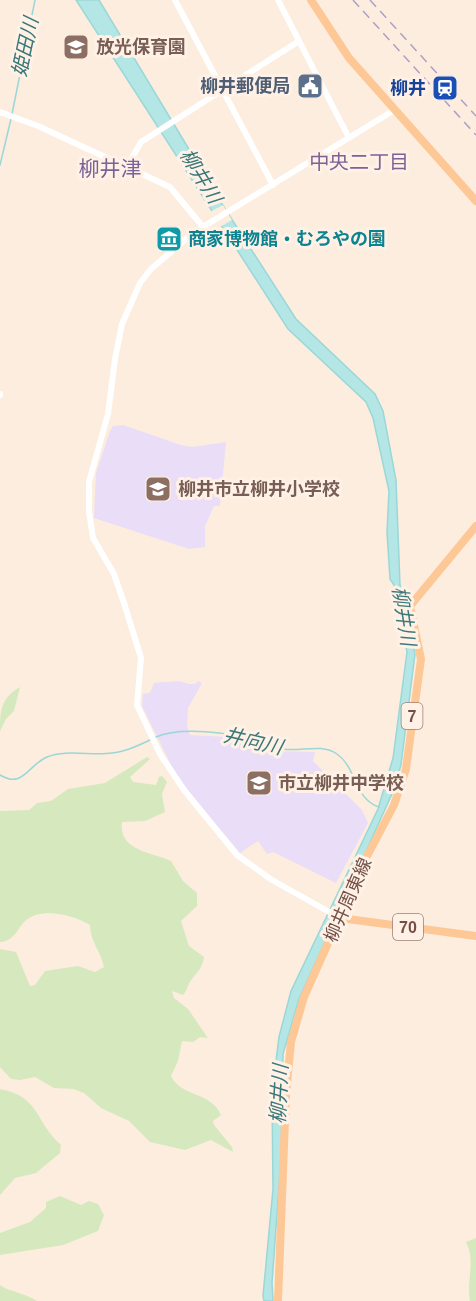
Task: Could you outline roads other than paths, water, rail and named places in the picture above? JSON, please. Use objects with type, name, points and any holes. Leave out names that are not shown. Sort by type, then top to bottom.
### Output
[{"type":"main road","points":[[311,0],[349,58],[476,201]]},
{"type":"main road","name":"柳井周東線","points":[[278,1301],[288,1057],[304,997],[337,917],[394,805],[406,769],[421,659],[410,606],[476,526]]},
{"type":"main road","name":"70","points":[[337,917],[476,936]]},
{"type":"street","points":[[174,0],[273,185]]},
{"type":"street","points":[[278,0],[350,138]]},
{"type":"street","points":[[127,167],[141,142],[223,92],[299,41]]},
{"type":"street","points":[[337,917],[272,880],[237,855],[171,772],[140,713],[137,696],[141,658],[117,582],[96,544],[91,528],[89,482],[108,414],[117,348],[128,308],[140,283],[151,269],[203,227],[396,110]]},
{"type":"street","points":[[0,112],[127,167],[173,190],[203,227]]},
{"type":"water","name":"柳井川","points":[[76,0],[99,0],[222,204],[296,319],[375,394],[383,411],[396,480],[400,585],[415,654],[401,765],[392,794],[299,999],[283,1054],[281,1159],[272,1283],[273,1301],[264,1301],[263,1296],[273,1189],[272,1093],[279,1037],[291,991],[378,809],[393,758],[407,652],[394,585],[390,579],[387,532],[389,491],[373,418],[366,402],[288,329]]},
{"type":"waterway","name":"姫田川","points":[[12,114],[35,0]]},
{"type":"waterway","name":"姫田川","points":[[0,165],[11,119]]},
{"type":"waterway","name":"井向川","points":[[156,737],[192,731],[220,733],[246,737],[276,748],[297,750],[318,748],[331,751],[344,760],[365,797],[379,807]]},
{"type":"waterway","name":"井向川","points":[[0,775],[8,779],[20,778],[47,757],[71,753],[117,752],[152,739]]},
{"type":"railway","points":[[353,0],[476,135]]},
{"type":"railway","points":[[370,0],[476,116]]},
{"type":"place","name":"放光保育園","points":[[76,47]]},
{"type":"place","name":"柳井郵便局","points":[[310,86]]},
{"type":"place","name":"柳井","points":[[445,88]]},
{"type":"place","name":"商家博物館・むろやの園","points":[[169,239]]},
{"type":"place","name":"柳井市立柳井小学校","points":[[158,489]]},
{"type":"place","name":"市立柳井中学校","points":[[259,783]]},
{"type":"district","name":"中央二丁目","points":[[359,162]]},
{"type":"district","name":"柳井津","points":[[110,168]]}]
